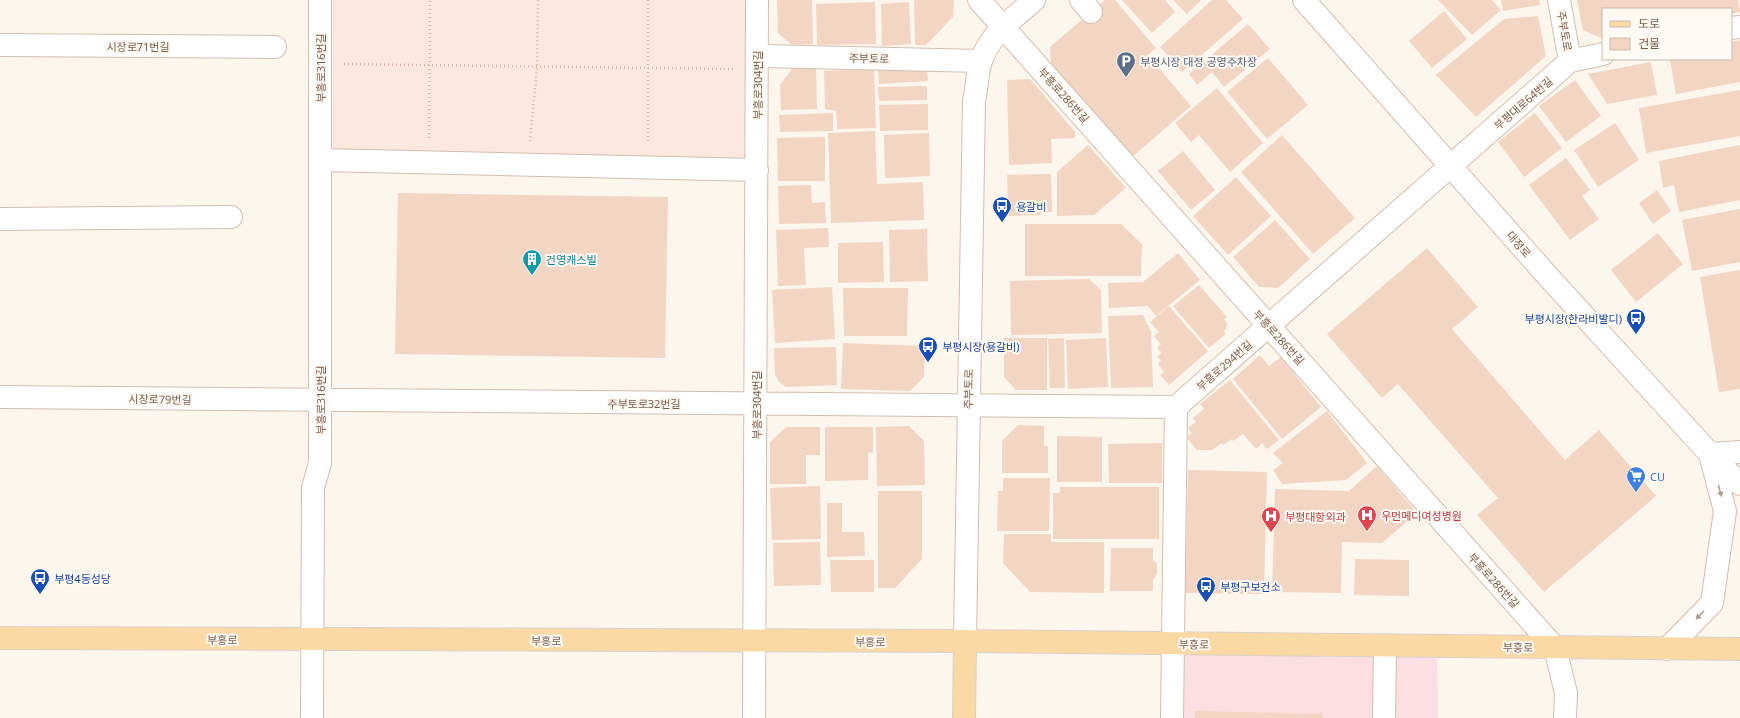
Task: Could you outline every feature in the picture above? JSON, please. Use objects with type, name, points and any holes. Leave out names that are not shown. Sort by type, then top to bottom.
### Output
[{"type":"main road","name":"부흥로","points":[[0,638],[965,641],[1740,650]]},
{"type":"main road","name":"주부토로","points":[[964,718],[965,641]]},
{"type":"street","name":"부흥로316번길","points":[[312,718],[313,488],[320,463],[320,0]]},
{"type":"street","name":"부흥로304번길","points":[[754,718],[757,0]]},
{"type":"street","name":"부흥로286번길","points":[[979,0],[1003,27],[1062,85],[1269,326],[1555,648]]},
{"type":"street","name":"주부토로","points":[[965,641],[974,101],[981,61],[991,41],[1003,27],[1034,0]]},
{"type":"street","name":"대정로","points":[[1304,0],[1544,272],[1710,454],[1740,484]]},
{"type":"street","name":"주부토로","points":[[1559,0],[1570,61]]},
{"type":"street","name":"시장로71번길","points":[[0,45],[275,47]]},
{"type":"street","name":"부평대로64번길","points":[[1450,166],[1570,61],[1602,54]]},
{"type":"street","name":"주부토로","points":[[757,63],[981,61]]},
{"type":"street","points":[[321,160],[757,170]]},
{"type":"street","name":"부흥로294번길","points":[[1176,407],[1450,166]]},
{"type":"street","points":[[0,219],[231,217]]},
{"type":"street","name":"시장로79번길","points":[[0,397],[320,400]]},
{"type":"street","name":"주부토로32번길","points":[[320,400],[1176,407]]},
{"type":"street","points":[[1172,718],[1176,407]]},
{"type":"street","points":[[1667,649],[1712,604],[1725,512],[1710,454],[1740,452]]},
{"type":"street","points":[[1384,718],[1385,646]]},
{"type":"street","points":[[1555,648],[1566,693],[1565,718]]},
{"type":"path","points":[[429,162],[430,0]]},
{"type":"path","points":[[528,164],[537,68],[538,0]]},
{"type":"path","points":[[648,0],[649,168]]},
{"type":"path","points":[[320,64],[648,69],[757,63]]},
{"type":"shaded area","points":[[320,0],[758,0],[757,170],[321,160]]},
{"type":"shaded area","points":[[1173,643],[1437,646],[1438,718],[1172,718]]},
{"type":"building","points":[[777,0],[812,0],[813,44],[792,45],[778,33]]},
{"type":"building","points":[[914,0],[954,0],[953,17],[926,45],[915,45]]},
{"type":"building","points":[[1105,0],[1115,0],[1156,48],[1148,55],[1191,106],[1132,157],[1051,64],[1050,47]]},
{"type":"building","points":[[1122,0],[1165,0],[1175,12],[1152,33]]},
{"type":"building","points":[[1173,0],[1201,0],[1187,14]]},
{"type":"building","points":[[1212,0],[1226,0],[1243,19],[1182,72],[1160,47]]},
{"type":"building","points":[[1438,0],[1492,0],[1501,10],[1472,35]]},
{"type":"building","points":[[1501,0],[1539,0],[1540,5],[1503,11]]},
{"type":"building","points":[[1577,0],[1738,0],[1740,12],[1732,14],[1732,8],[1602,8],[1602,38],[1583,30]]},
{"type":"building","points":[[875,2],[876,44],[817,45],[816,4]]},
{"type":"building","points":[[909,2],[911,44],[882,46],[881,4]]},
{"type":"building","points":[[1444,11],[1467,39],[1432,68],[1409,41]]},
{"type":"building","points":[[1538,16],[1546,56],[1476,117],[1436,75],[1504,19]]},
{"type":"building","points":[[1248,24],[1270,49],[1224,87],[1212,72],[1197,85],[1189,74]]},
{"type":"building","points":[[1740,40],[1740,82],[1676,94],[1670,60],[1732,60],[1732,42]]},
{"type":"building","points":[[1268,58],[1308,105],[1267,139],[1227,92]]},
{"type":"building","points":[[1651,62],[1657,95],[1607,104],[1588,74]]},
{"type":"building","points":[[927,68],[928,81],[879,84],[878,70]]},
{"type":"building","points":[[792,69],[816,69],[817,109],[781,110],[780,85]]},
{"type":"building","points":[[874,69],[876,128],[837,129],[836,111],[825,109],[824,71]]},
{"type":"building","points":[[1030,79],[1075,132],[1075,138],[1051,139],[1052,163],[1009,165],[1007,80]]},
{"type":"building","points":[[1575,80],[1601,116],[1566,142],[1539,106]]},
{"type":"building","points":[[927,86],[927,100],[879,101],[878,87]]},
{"type":"building","points":[[1217,88],[1263,143],[1230,172],[1199,135],[1191,142],[1175,123]]},
{"type":"building","points":[[1740,90],[1740,136],[1646,153],[1639,108]]},
{"type":"building","points":[[928,104],[928,130],[880,131],[879,105]]},
{"type":"building","points":[[833,113],[833,131],[780,132],[779,115]]},
{"type":"building","points":[[1535,113],[1562,148],[1524,177],[1498,142]]},
{"type":"building","points":[[1615,123],[1639,160],[1598,187],[1574,150]]},
{"type":"building","points":[[875,131],[877,184],[923,182],[924,220],[831,223],[828,133]]},
{"type":"building","points":[[929,133],[930,176],[885,178],[884,135]]},
{"type":"building","points":[[1282,135],[1355,218],[1313,254],[1241,172]]},
{"type":"building","points":[[825,137],[825,181],[778,181],[777,138]]},
{"type":"building","points":[[1088,145],[1126,188],[1094,215],[1057,216],[1057,172]]},
{"type":"building","points":[[1740,145],[1740,200],[1679,212],[1674,185],[1663,188],[1659,161]]},
{"type":"building","points":[[1183,151],[1215,190],[1191,210],[1158,171]]},
{"type":"building","points":[[1566,158],[1590,190],[1582,196],[1599,219],[1570,240],[1529,185]]},
{"type":"building","points":[[1051,174],[1052,212],[1041,212],[1041,215],[1009,216],[1007,175]]},
{"type":"building","points":[[1236,177],[1271,216],[1228,255],[1193,216]]},
{"type":"building","points":[[811,185],[812,203],[825,202],[826,223],[779,224],[778,186]]},
{"type":"building","points":[[1657,190],[1671,211],[1653,224],[1639,203]]},
{"type":"building","name":"건영캐스빌","points":[[398,193],[668,197],[665,358],[395,354]]},
{"type":"building","points":[[1740,209],[1740,262],[1692,271],[1682,220]]},
{"type":"building","points":[[1275,220],[1310,259],[1278,288],[1259,287],[1233,257]]},
{"type":"building","points":[[1025,224],[1121,224],[1142,244],[1141,276],[1025,276]]},
{"type":"building","points":[[828,228],[829,247],[804,248],[806,285],[778,286],[776,230]]},
{"type":"building","points":[[927,229],[928,281],[890,282],[889,230]]},
{"type":"building","points":[[1658,233],[1683,264],[1636,302],[1611,270]]},
{"type":"building","points":[[883,242],[884,282],[838,283],[838,243]]},
{"type":"building","points":[[1427,248],[1478,307],[1452,329],[1565,460],[1599,430],[1656,496],[1544,592],[1477,515],[1498,498],[1398,384],[1382,398],[1327,334]]},
{"type":"building","points":[[1178,253],[1200,280],[1156,316],[1148,306],[1109,308],[1108,283],[1143,282]]},
{"type":"building","points":[[1740,270],[1740,389],[1719,392],[1700,277]]},
{"type":"building","points":[[1089,279],[1101,290],[1102,333],[1011,335],[1010,281]]},
{"type":"building","points":[[1199,285],[1227,317],[1224,319],[1227,323],[1224,331],[1226,334],[1209,348],[1173,306]]},
{"type":"building","points":[[832,287],[835,339],[775,343],[772,290]]},
{"type":"building","points":[[843,288],[908,288],[907,336],[844,336]]},
{"type":"building","points":[[1169,306],[1208,351],[1169,385],[1160,375],[1164,372],[1158,364],[1161,361],[1157,356],[1162,353],[1157,348],[1161,344],[1154,336],[1159,332],[1150,322]]},
{"type":"building","points":[[1143,315],[1151,332],[1153,387],[1111,388],[1108,316]]},
{"type":"building","points":[[1004,338],[1047,338],[1047,390],[1016,390],[1004,377]]},
{"type":"building","points":[[1064,338],[1065,388],[1050,388],[1048,339]]},
{"type":"building","points":[[1106,338],[1108,387],[1068,389],[1066,340]]},
{"type":"building","points":[[843,343],[925,346],[924,377],[910,391],[841,389]]},
{"type":"building","points":[[836,347],[837,385],[786,387],[779,382],[775,375],[774,348]]},
{"type":"building","points":[[1260,355],[1269,366],[1281,357],[1321,407],[1282,439],[1233,379]]},
{"type":"building","points":[[1230,380],[1279,440],[1267,449],[1262,443],[1256,449],[1243,434],[1233,441],[1232,439],[1223,445],[1222,443],[1212,450],[1197,450],[1186,437],[1192,433],[1188,428],[1196,422],[1193,418],[1204,409],[1200,404]]},
{"type":"building","points":[[1327,411],[1367,463],[1346,480],[1282,484],[1273,470],[1283,463],[1273,453]]},
{"type":"building","points":[[1018,425],[1044,426],[1044,446],[1048,446],[1048,473],[1002,473],[1002,441]]},
{"type":"building","points":[[909,426],[924,441],[925,485],[877,486],[876,427]]},
{"type":"building","points":[[786,427],[820,427],[820,455],[806,455],[806,484],[770,484],[770,442]]},
{"type":"building","points":[[825,427],[873,427],[873,453],[868,452],[868,480],[825,481]]},
{"type":"building","points":[[1057,436],[1102,437],[1102,482],[1057,482]]},
{"type":"building","points":[[1162,443],[1162,483],[1109,483],[1108,444]]},
{"type":"building","points":[[1377,466],[1417,513],[1382,543],[1342,542],[1341,593],[1272,592],[1275,489],[1349,491]]},
{"type":"building","points":[[1188,470],[1267,472],[1264,594],[1185,593]]},
{"type":"building","points":[[1003,478],[1050,478],[1049,531],[997,531],[998,491],[1003,491]]},
{"type":"building","points":[[820,486],[821,539],[772,540],[770,488]]},
{"type":"building","points":[[1060,487],[1159,487],[1159,539],[1053,539],[1053,493],[1060,493]]},
{"type":"building","points":[[878,491],[922,491],[922,559],[895,588],[878,588]]},
{"type":"building","points":[[827,503],[842,503],[842,532],[864,532],[865,556],[827,557]]},
{"type":"building","points":[[1004,534],[1051,534],[1051,542],[1104,542],[1104,593],[1030,592],[1003,563]]},
{"type":"building","points":[[820,542],[821,585],[774,586],[773,543]]},
{"type":"building","points":[[1111,548],[1153,548],[1153,560],[1157,563],[1157,574],[1153,580],[1153,591],[1110,591]]},
{"type":"building","points":[[1355,559],[1409,560],[1409,596],[1354,595]]},
{"type":"building","points":[[830,560],[874,560],[874,592],[831,592]]},
{"type":"building","points":[[1195,711],[1323,714],[1323,718],[1195,718]]},
{"type":"place","name":"부평시장 대정 공영주차장","points":[[1126,78]]},
{"type":"place","name":"용갈비","points":[[1002,223]]},
{"type":"place","name":"건영캐스빌","points":[[532,276]]},
{"type":"place","name":"부평시장(한라비발디)","points":[[1636,335]]},
{"type":"place","name":"부평시장(용갈비)","points":[[928,363]]},
{"type":"place","name":"CU","points":[[1636,493]]},
{"type":"place","name":"우먼메디여성병원","points":[[1367,532]]},
{"type":"place","name":"부평대항외과","points":[[1271,533]]},
{"type":"place","name":"부평4동성당","points":[[40,595]]},
{"type":"place","name":"부평구보건소","points":[[1206,603]]}]
